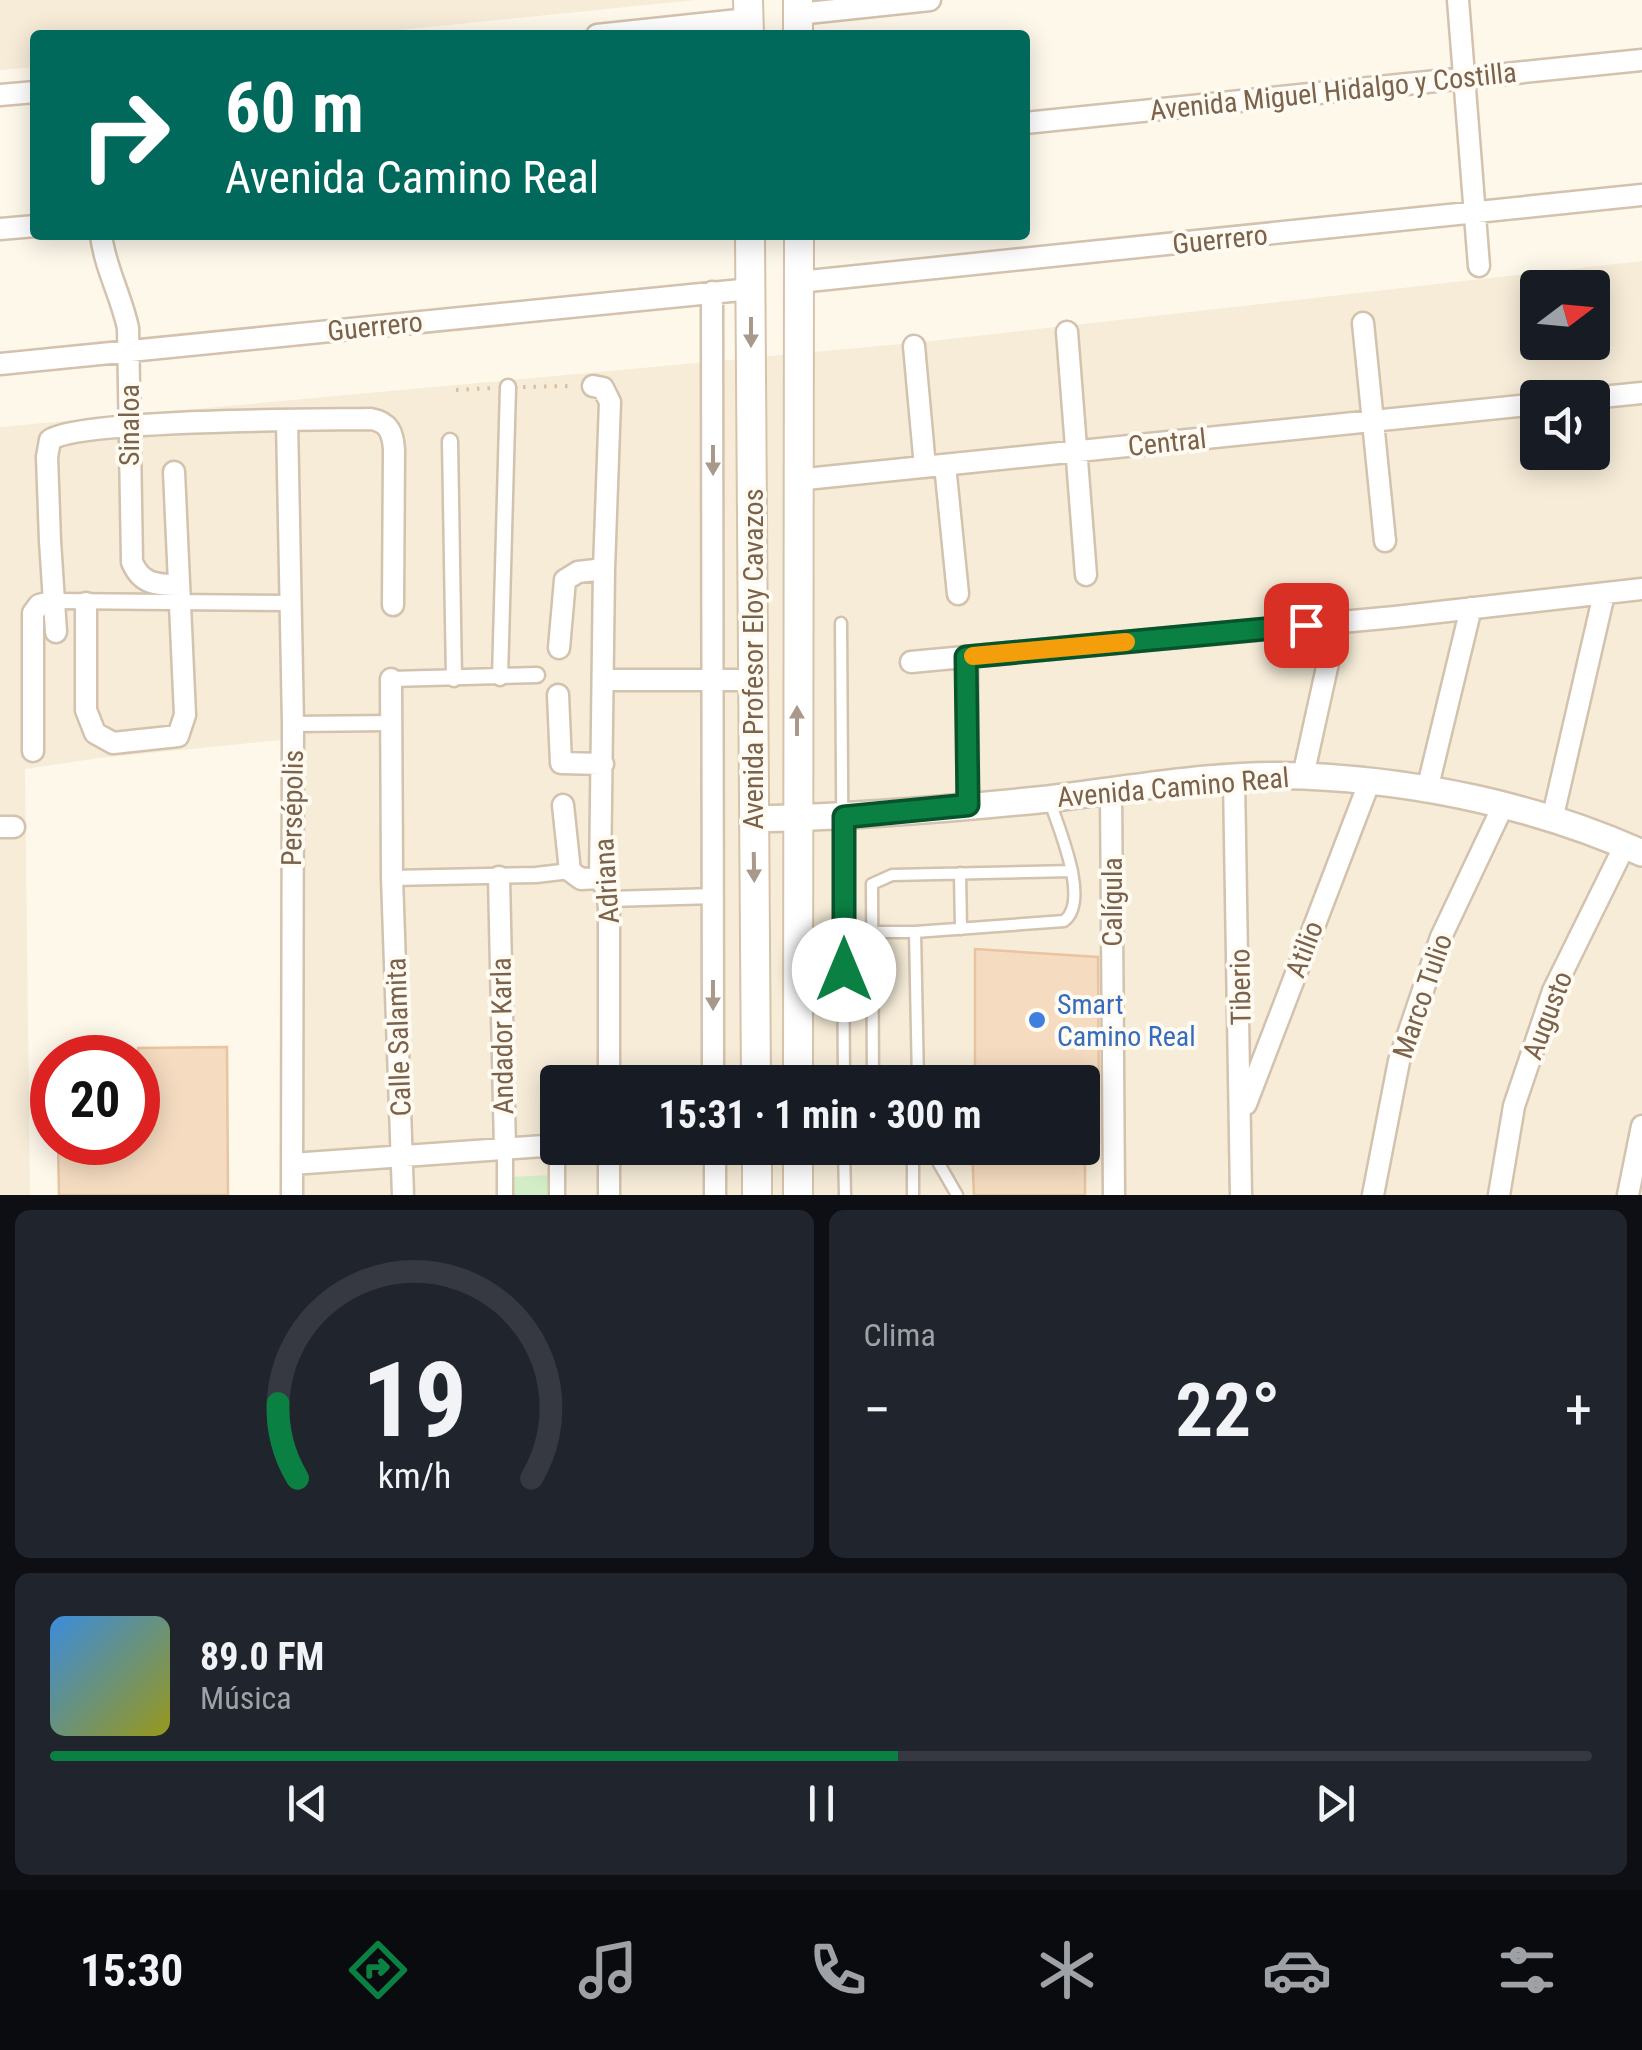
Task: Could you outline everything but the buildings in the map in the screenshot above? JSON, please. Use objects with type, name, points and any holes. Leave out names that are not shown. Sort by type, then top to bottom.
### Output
[{"type":"main road","name":"Avenida Profesor Eloy Cavazos","points":[[750,240],[756,1065]]},
{"type":"main road","name":"Avenida Profesor Eloy Cavazos","points":[[798,240],[798,1065]]},
{"type":"main road","points":[[757,1165],[757,1195]]},
{"type":"main road","points":[[798,1165],[798,1195]]},
{"type":"street","points":[[798,16],[848,5],[930,0]]},
{"type":"street","points":[[1458,0],[1479,266]]},
{"type":"street","points":[[641,30],[748,18]]},
{"type":"street","name":"Avenida Miguel Hidalgo y Costilla","points":[[1030,122],[1642,60]]},
{"type":"street","points":[[0,95],[30,92]]},
{"type":"street","name":"Guerrero","points":[[799,282],[1642,195]]},
{"type":"street","points":[[0,229],[30,226]]},
{"type":"street","name":"Sinaloa","points":[[102,240],[108,274],[123,305],[129,351],[132,562],[141,578],[179,593]]},
{"type":"street","name":"Guerrero","points":[[0,364],[751,288]]},
{"type":"street","points":[[712,292],[714,1065]]},
{"type":"street","points":[[1363,323],[1385,541]]},
{"type":"street","points":[[1067,332],[1086,575]]},
{"type":"street","points":[[914,346],[958,594]]},
{"type":"street","name":"Adriana","points":[[593,386],[602,388],[610,402],[603,764],[609,1065]]},
{"type":"street","points":[[500,678],[508,387]]},
{"type":"street","points":[[1610,396],[1642,392]]},
{"type":"street","name":"Central","points":[[796,480],[1520,406]]},
{"type":"street","points":[[56,632],[47,457],[50,440],[55,436],[128,426],[371,418],[388,426],[394,450],[392,605]]},
{"type":"street","name":"Persépolis","points":[[287,421],[293,724],[292,1195]]},
{"type":"street","points":[[450,441],[454,679]]},
{"type":"street","points":[[86,604],[86,710],[95,733],[113,743],[131,743],[166,740],[182,732],[185,715],[174,472]]},
{"type":"street","points":[[559,648],[565,580],[578,572],[604,569]]},
{"type":"street","points":[[911,662],[1642,589]]},
{"type":"street","points":[[32,751],[33,613],[39,605],[86,604],[179,593],[291,603]]},
{"type":"street","points":[[1552,820],[1604,594]]},
{"type":"street","points":[[1427,790],[1471,608]]},
{"type":"street","points":[[1303,776],[1336,622]]},
{"type":"street","points":[[966,657],[968,805]]},
{"type":"street","points":[[391,679],[537,676]]},
{"type":"street","name":"Calle Salamita","points":[[391,679],[392,878],[403,1195]]},
{"type":"street","points":[[605,680],[752,680]]},
{"type":"street","points":[[558,695],[561,763],[603,764]]},
{"type":"street","points":[[293,724],[392,723]]},
{"type":"street","name":"Avenida Camino Real","points":[[754,819],[844,817],[1111,789],[1303,776],[1427,790],[1503,806],[1633,849]]},
{"type":"street","name":"Tiberio","points":[[1234,779],[1241,1195]]},
{"type":"street","name":"Atilio","points":[[1242,1115],[1369,783]]},
{"type":"street","name":"Calígula","points":[[1111,789],[1114,1195]]},
{"type":"street","points":[[563,805],[570,871]]},
{"type":"street","name":"Marco Tulio","points":[[1372,1195],[1398,1061],[1441,937],[1503,806]]},
{"type":"street","name":"Augusto","points":[[1500,1195],[1514,1106],[1553,990],[1633,849]]},
{"type":"street","points":[[392,878],[499,877],[570,871],[604,888],[714,896]]},
{"type":"street","name":"Andador Karla","points":[[499,877],[505,1195]]},
{"type":"street","points":[[1628,1195],[1642,1126]]},
{"type":"street","points":[[292,1164],[540,1146]]},
{"type":"street","points":[[557,1165],[557,1195]]},
{"type":"street","points":[[609,1165],[609,1195]]},
{"type":"street","points":[[714,1165],[715,1195]]},
{"type":"lane","points":[[841,623],[844,1065]]},
{"type":"lane","points":[[844,932],[915,932],[1064,921],[1075,909],[1072,871],[1049,798]]},
{"type":"lane","points":[[873,1065],[870,892],[877,880],[892,875],[1072,871]]},
{"type":"lane","points":[[960,874],[961,929]]},
{"type":"lane","points":[[915,932],[918,1065]]},
{"type":"lane","points":[[844,1165],[845,1195]]},
{"type":"lane","points":[[912,1165],[913,1195]]},
{"type":"lane","points":[[940,1165],[957,1195]]},
{"type":"shaded area","points":[[0,0],[695,0],[398,30],[30,30],[30,67],[0,70]]},
{"type":"shaded area","points":[[1642,261],[1642,1195],[280,1195],[281,740],[25,769],[30,1195],[0,1195],[0,427],[923,342],[1520,275],[1520,360],[1610,360],[1610,270],[1562,270]]},
{"type":"green space","points":[[553,1175],[553,1195],[507,1195],[507,1177]]},
{"type":"slow traffic","points":[[973,656],[1126,642]]},
{"type":"place","name":"Smart Camino Real","points":[[1037,1020]]},
{"type":"route","points":[[844,970],[844,817],[968,805],[966,657],[1306,625]]}]
